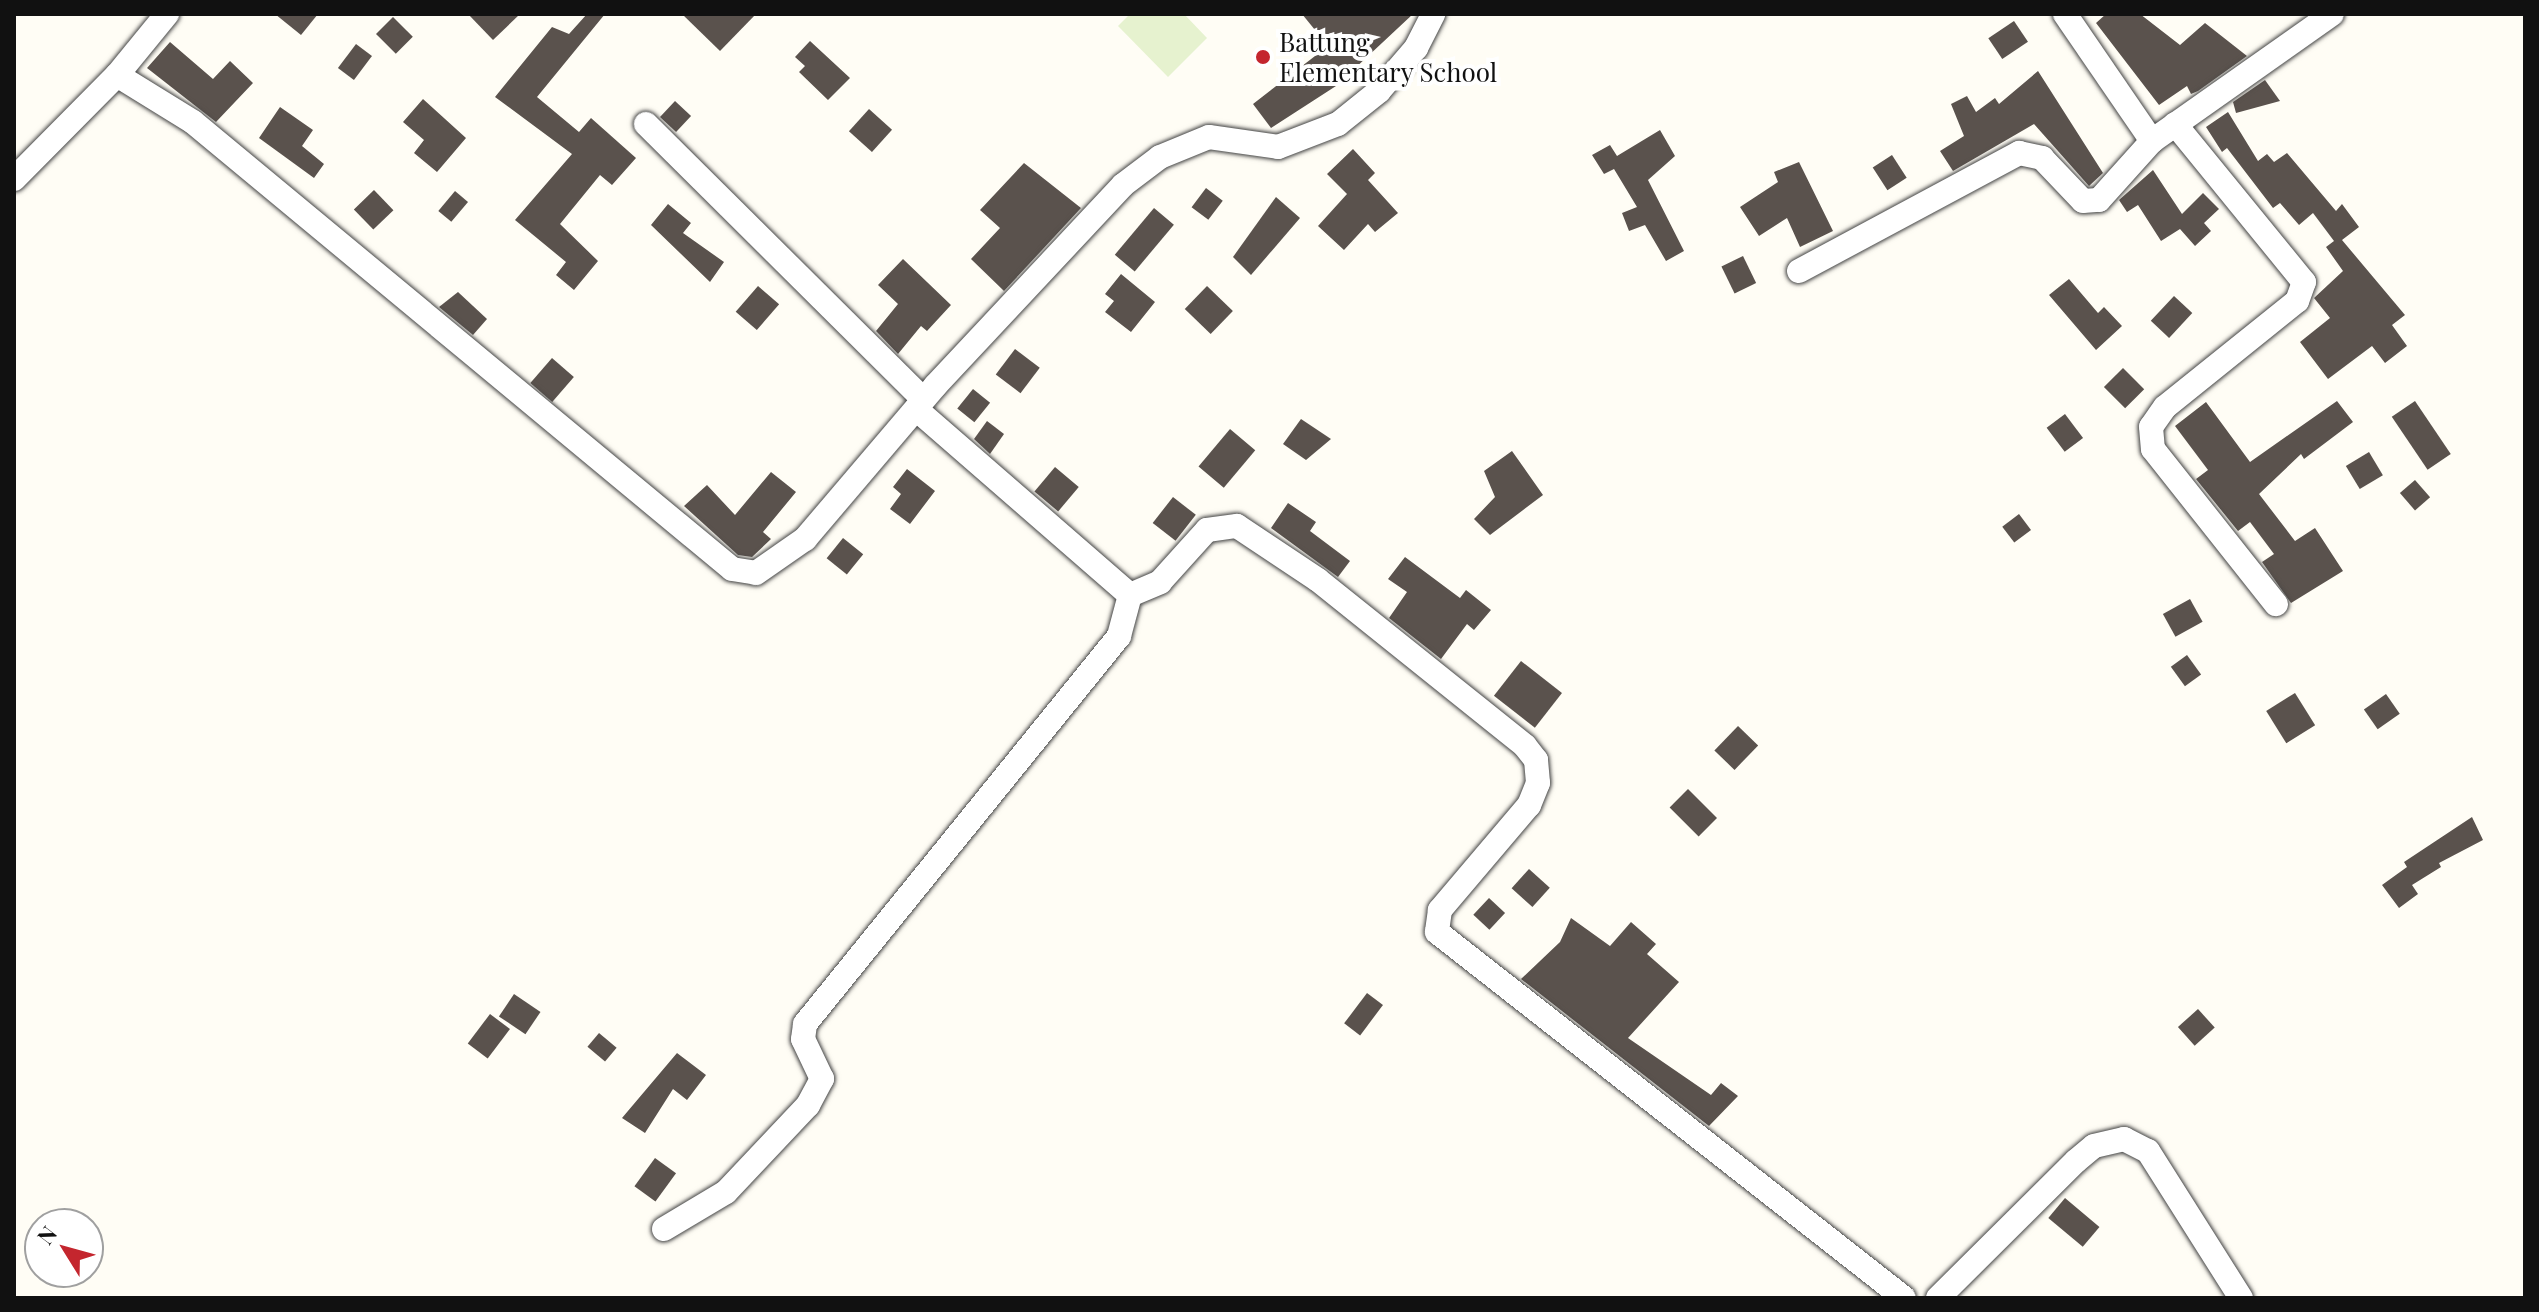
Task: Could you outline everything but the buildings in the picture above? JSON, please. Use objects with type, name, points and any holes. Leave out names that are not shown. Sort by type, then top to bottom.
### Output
[{"type":"street","points":[[14,179],[117,75],[167,14]]},
{"type":"street","points":[[117,75],[193,122],[732,569],[756,573],[789,556],[920,404],[1123,185],[1148,166],[1209,137],[1278,147],[1305,141],[1379,91],[1416,48],[1433,14]]},
{"type":"street","points":[[2065,14],[2152,141]]},
{"type":"street","points":[[1799,271],[2019,153],[2042,158],[2083,201],[2099,200],[2152,141],[2332,14]]},
{"type":"street","points":[[646,124],[920,404],[1130,595]]},
{"type":"street","points":[[2175,124],[2304,282],[2297,301],[2165,407],[2151,427],[2153,449],[2276,604]]},
{"type":"street","points":[[1130,595],[1160,582],[1207,530],[1237,526],[1318,580],[1525,746],[1536,760],[1538,783],[1529,805],[1440,910],[1437,932],[1904,1298]]},
{"type":"street","points":[[664,1229],[726,1192],[808,1105],[822,1079],[803,1039],[805,1024],[1119,636],[1130,595]]},
{"type":"street","points":[[1938,1298],[2076,1161],[2094,1146],[2124,1139],[2148,1151],[2241,1298]]},
{"type":"green space","points":[[1130,14],[1184,14],[1207,38],[1168,77],[1118,26]]},
{"type":"place","name":"Battung Elementary School","points":[[1263,57]]}]
